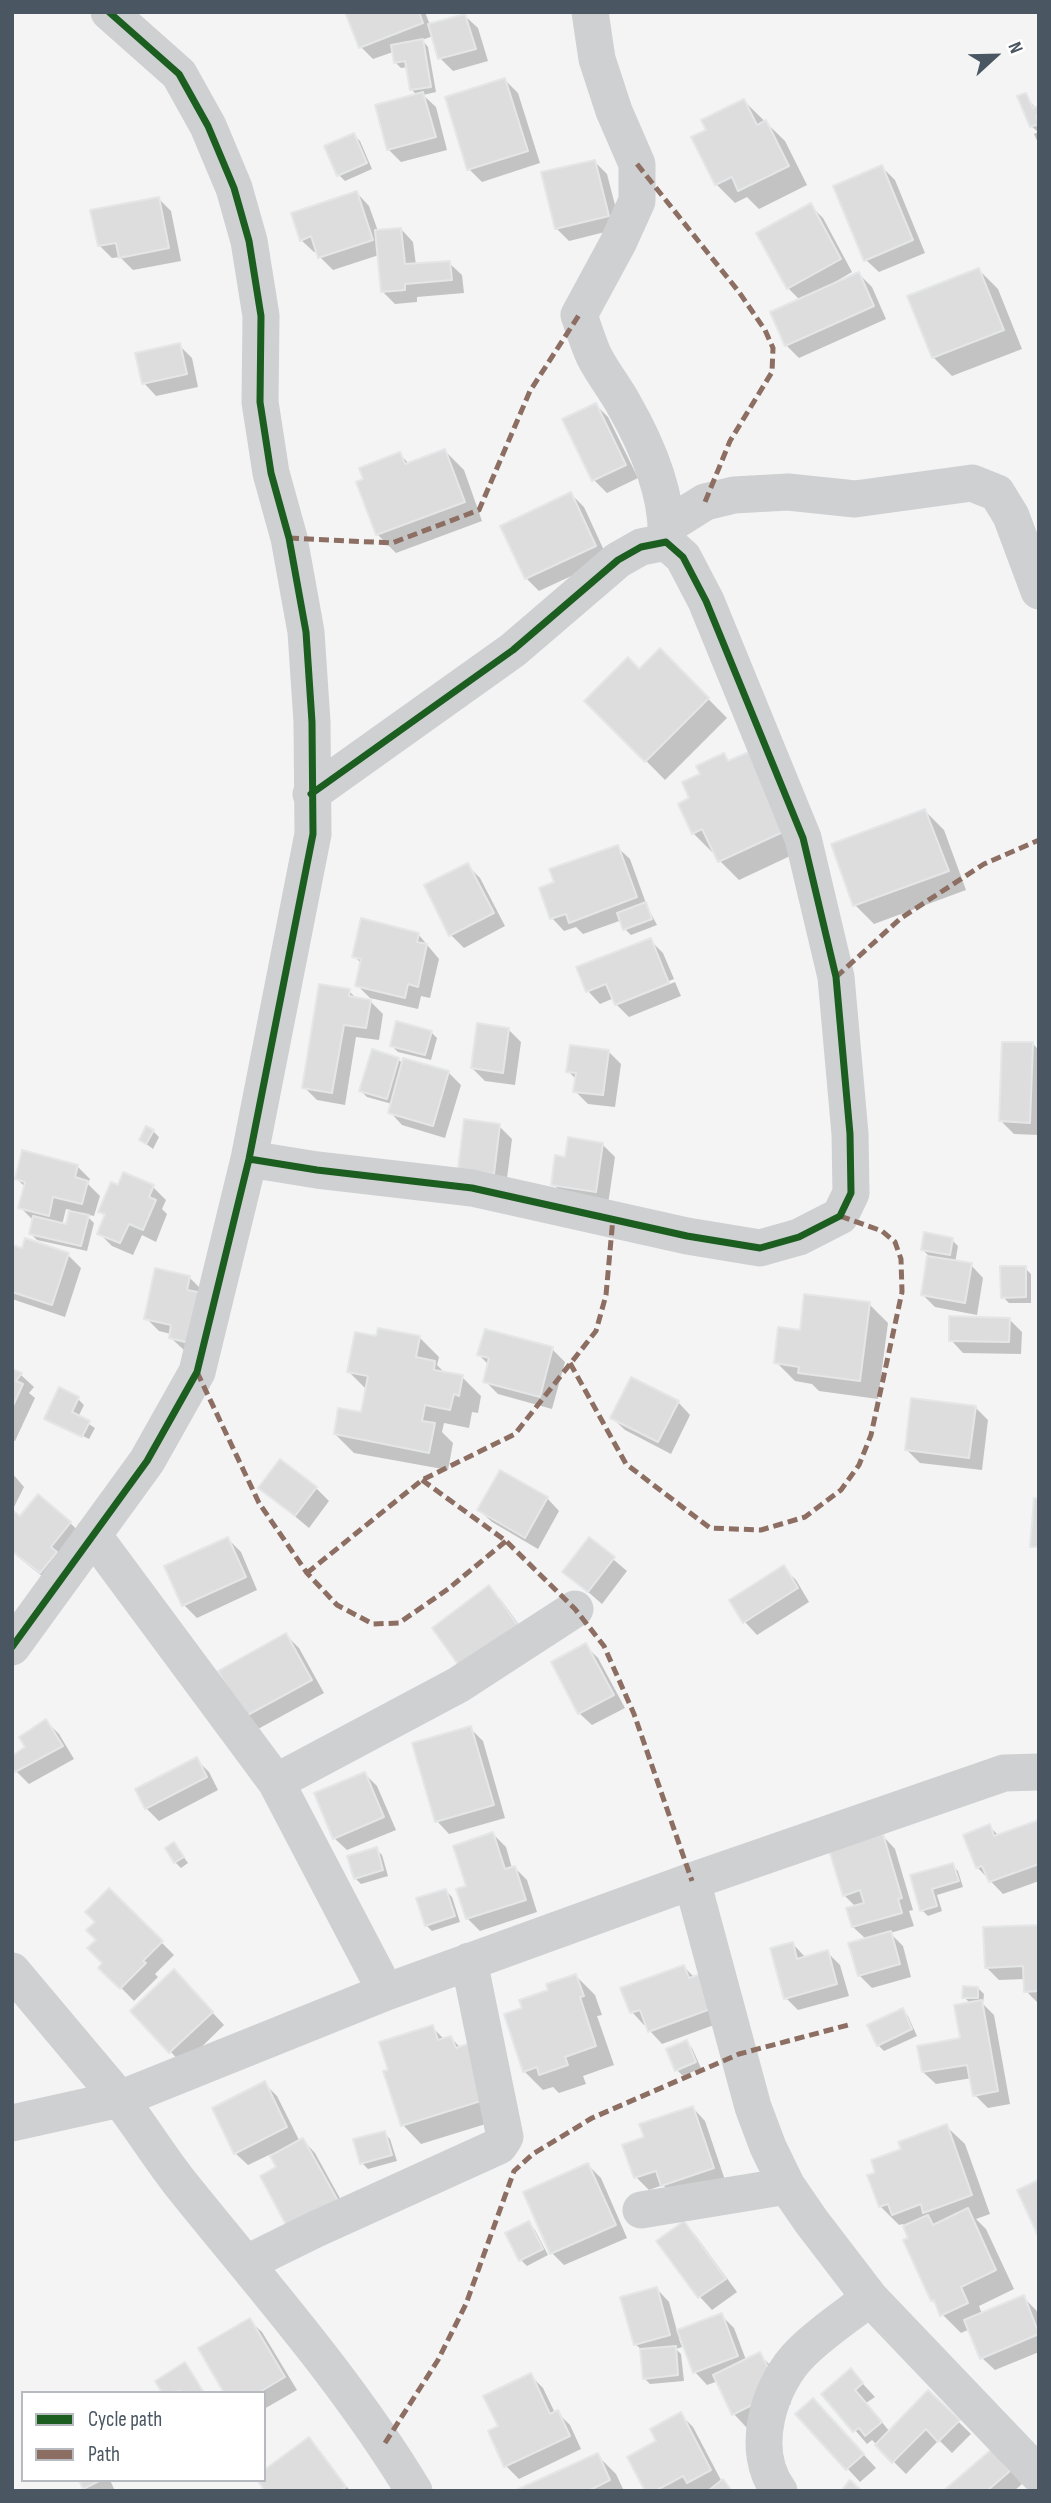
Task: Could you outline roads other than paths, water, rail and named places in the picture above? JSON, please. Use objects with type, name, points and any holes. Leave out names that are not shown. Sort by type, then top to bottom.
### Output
[{"type":"street","points":[[12,1647],[147,1461],[197,1372],[249,1159],[313,834],[312,722],[306,632],[289,538],[271,473],[260,402],[261,316],[249,241],[234,188],[214,138],[179,74],[109,12]]},
{"type":"street","points":[[249,1159],[471,1188],[687,1236],[760,1248],[799,1237],[840,1216],[851,1193],[850,1134],[836,977],[803,838],[706,601],[683,557],[666,534],[659,486],[644,444],[623,402],[594,356],[579,315],[618,243],[637,201],[637,164],[614,111],[597,58],[590,12]]},
{"type":"street","points":[[311,794],[513,650],[618,560],[666,534],[705,502],[734,495],[788,492],[855,499],[972,483],[997,494],[1011,516],[1039,591]]},
{"type":"street","points":[[93,1535],[276,1783],[386,1992]]},
{"type":"street","points":[[276,1783],[458,1685],[575,1609]]},
{"type":"street","points":[[12,2123],[120,2099],[386,1992],[692,1881],[1004,1773],[1039,1772]]},
{"type":"street","points":[[692,1881],[753,2107],[787,2186],[870,2298],[1039,2475]]},
{"type":"street","points":[[247,2263],[499,2146],[503,2141],[505,2137],[468,1961]]},
{"type":"street","points":[[12,1971],[120,2099],[179,2181],[247,2263],[385,2443],[414,2491]]},
{"type":"street","points":[[642,2210],[787,2186]]},
{"type":"street","points":[[779,2491],[770,2480],[763,2450],[766,2417],[776,2388],[800,2353],[870,2298]]}]
